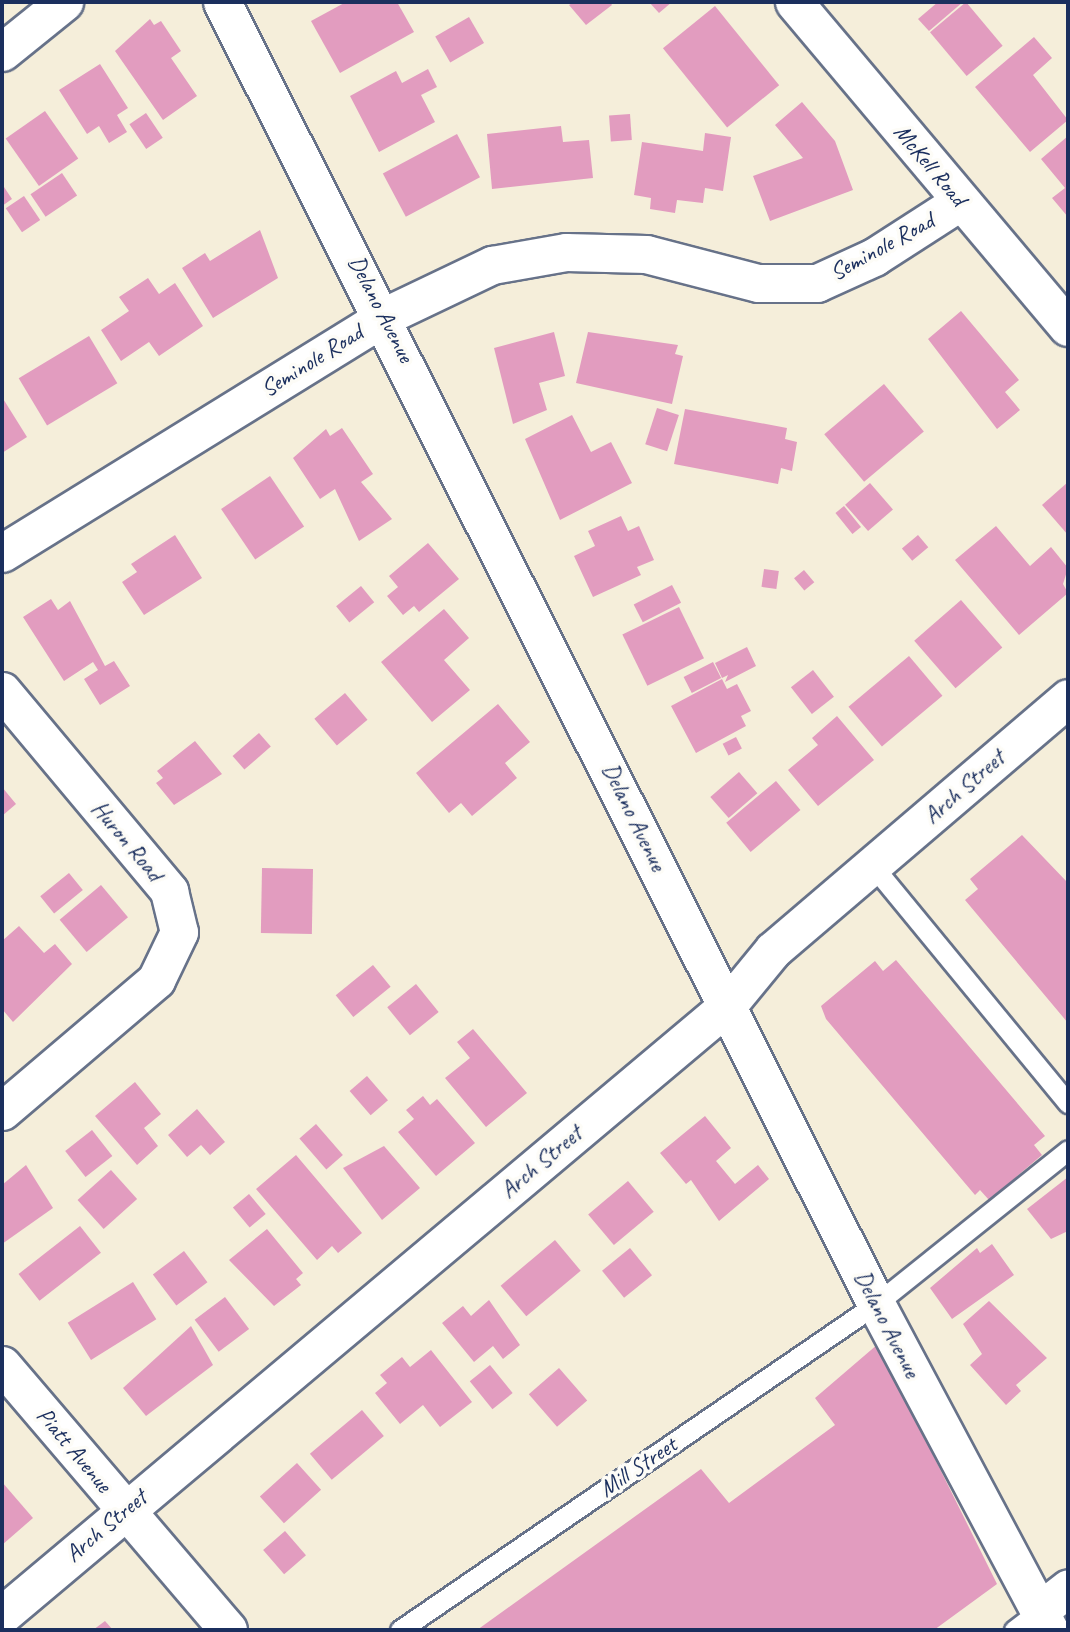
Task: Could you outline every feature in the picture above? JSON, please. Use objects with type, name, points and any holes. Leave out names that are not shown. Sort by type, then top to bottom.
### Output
[{"type":"street","points":[[2,52],[64,2]]},
{"type":"street","name":"Delano Avenue","points":[[222,2],[385,316],[1034,1624]]},
{"type":"street","name":"McKell Road","points":[[794,2],[1068,327]]},
{"type":"street","name":"Seminole Road","points":[[2,553],[385,316],[492,265],[566,252],[646,254],[758,283],[817,283],[874,257],[961,201]]},
{"type":"street","name":"Huron Road","points":[[2,691],[169,891],[179,932],[156,980],[2,1111]]},
{"type":"street","name":"Arch Street","points":[[2,1615],[727,1006],[773,950],[1068,698]]},
{"type":"street","name":"Piatt Avenue","points":[[2,1365],[228,1630]]},
{"type":"street","points":[[1034,1624],[1068,1588]]},
{"type":"lane","points":[[873,866],[1068,1103]]},
{"type":"lane","name":"Mill Street","points":[[400,1630],[876,1304],[1068,1150]]},
{"type":"building","points":[[346,2],[397,2],[414,32],[340,73],[311,21]]},
{"type":"building","points":[[574,2],[610,2],[612,5],[586,25],[569,5]]},
{"type":"building","points":[[649,2],[672,2],[659,13]]},
{"type":"building","points":[[938,2],[963,2],[929,31],[918,19]]},
{"type":"building","points":[[966,2],[1003,46],[967,76],[930,32]]},
{"type":"building","points":[[715,6],[779,85],[727,127],[663,48]]},
{"type":"building","points":[[469,17],[484,43],[450,62],[435,36]]},
{"type":"building","points":[[150,19],[154,25],[161,21],[181,51],[171,58],[197,96],[163,120],[115,51]]},
{"type":"building","points":[[1034,37],[1052,58],[1033,75],[1068,120],[1030,152],[975,87]]},
{"type":"building","points":[[100,64],[128,108],[117,115],[127,132],[109,143],[99,126],[87,134],[59,90]]},
{"type":"building","points":[[428,69],[437,87],[421,95],[435,122],[379,152],[350,96],[396,71],[402,83]]},
{"type":"building","points":[[802,102],[835,141],[853,190],[770,221],[753,176],[803,158],[775,125]]},
{"type":"building","points":[[45,111],[78,159],[39,186],[6,139]]},
{"type":"building","points":[[146,113],[163,138],[146,149],[129,124]]},
{"type":"building","points":[[630,114],[632,140],[611,141],[609,115]]},
{"type":"building","points":[[561,126],[563,142],[589,140],[593,178],[492,189],[487,134]]},
{"type":"building","points":[[705,133],[731,137],[723,191],[705,188],[703,203],[677,200],[675,213],[650,209],[651,198],[634,195],[642,142],[703,151]]},
{"type":"building","points":[[457,134],[480,177],[406,217],[383,173]]},
{"type":"building","points":[[1068,136],[1068,217],[1052,198],[1065,188],[1041,159]]},
{"type":"building","points":[[62,173],[77,195],[46,217],[30,194]]},
{"type":"building","points":[[2,184],[12,199],[2,206]]},
{"type":"building","points":[[24,196],[40,220],[22,232],[6,208]]},
{"type":"building","points":[[260,230],[278,278],[213,318],[182,268],[205,253],[210,261]]},
{"type":"building","points":[[148,278],[159,294],[175,283],[203,326],[159,356],[149,342],[121,361],[101,330],[129,311],[119,297]]},
{"type":"building","points":[[961,311],[1019,380],[1005,392],[1020,410],[997,429],[928,339]]},
{"type":"building","points":[[554,332],[565,376],[539,383],[547,410],[513,424],[494,348]]},
{"type":"building","points":[[588,332],[678,345],[675,354],[683,356],[672,404],[576,383]]},
{"type":"building","points":[[89,336],[117,383],[47,425],[19,378]]},
{"type":"building","points":[[884,384],[924,431],[864,482],[824,434]]},
{"type":"building","points":[[2,397],[27,437],[2,453]]},
{"type":"building","points":[[657,408],[679,415],[667,451],[645,444]]},
{"type":"building","points":[[685,409],[787,428],[785,439],[797,442],[792,471],[781,468],[778,484],[674,464]]},
{"type":"building","points":[[572,415],[591,452],[611,442],[632,483],[560,520],[525,439]]},
{"type":"building","points":[[342,428],[373,474],[361,482],[392,519],[359,541],[335,489],[320,499],[293,458],[326,429],[330,436]]},
{"type":"building","points":[[270,476],[304,527],[255,560],[221,509]]},
{"type":"building","points":[[1068,482],[1068,535],[1042,505]]},
{"type":"building","points":[[870,483],[893,509],[868,531],[845,505]]},
{"type":"building","points":[[844,506],[861,527],[852,534],[835,513]]},
{"type":"building","points":[[621,516],[628,531],[639,526],[654,560],[637,567],[641,575],[593,597],[574,556],[595,546],[588,531]]},
{"type":"building","points":[[996,526],[1030,566],[1051,547],[1068,568],[1063,584],[1068,593],[1019,635],[955,560]]},
{"type":"building","points":[[175,535],[202,578],[144,615],[122,582],[137,572],[131,564]]},
{"type":"building","points":[[918,535],[928,547],[912,561],[902,548]]},
{"type":"building","points":[[428,543],[459,579],[419,612],[414,606],[403,615],[387,596],[398,587],[389,576]]},
{"type":"building","points":[[764,569],[779,571],[776,589],[761,587]]},
{"type":"building","points":[[804,570],[814,582],[804,591],[794,578]]},
{"type":"building","points":[[672,585],[681,603],[643,622],[634,605]]},
{"type":"building","points":[[361,586],[374,602],[349,622],[336,606]]},
{"type":"building","points":[[51,599],[58,610],[70,601],[105,666],[114,661],[130,686],[100,705],[84,679],[98,670],[93,662],[64,681],[23,617]]},
{"type":"building","points":[[961,600],[1002,648],[956,688],[914,641]]},
{"type":"building","points":[[679,607],[704,658],[647,686],[622,635]]},
{"type":"building","points":[[444,609],[469,638],[444,660],[470,690],[432,722],[381,662]]},
{"type":"building","points":[[747,647],[756,666],[725,682],[728,675],[722,678],[715,663]]},
{"type":"building","points":[[909,656],[942,696],[882,747],[848,707]]},
{"type":"building","points":[[713,662],[721,678],[692,693],[684,677]]},
{"type":"building","points":[[813,670],[834,697],[812,714],[791,687]]},
{"type":"building","points":[[722,679],[727,689],[737,684],[751,711],[741,716],[746,726],[696,753],[671,706]]},
{"type":"building","points":[[345,693],[367,720],[337,746],[314,719]]},
{"type":"building","points":[[498,704],[530,742],[505,763],[517,778],[472,816],[461,803],[449,813],[416,773]]},
{"type":"building","points":[[837,716],[874,760],[818,806],[788,770],[818,745],[812,738]]},
{"type":"building","points":[[259,733],[271,747],[244,770],[233,756]]},
{"type":"building","points":[[736,737],[742,749],[729,755],[723,744]]},
{"type":"building","points":[[195,741],[222,774],[174,805],[156,783],[163,778],[157,771]]},
{"type":"building","points":[[739,772],[757,793],[729,818],[710,797]]},
{"type":"building","points":[[776,781],[800,810],[751,852],[726,823]]},
{"type":"building","points":[[2,787],[16,804],[2,816]]},
{"type":"building","points":[[1022,835],[1068,883],[1068,1023],[965,900],[978,889],[970,879]]},
{"type":"building","points":[[262,868],[313,869],[312,934],[261,933]]},
{"type":"building","points":[[69,873],[83,890],[54,913],[40,896]]},
{"type":"building","points":[[101,885],[128,917],[87,952],[60,920]]},
{"type":"building","points":[[19,926],[44,953],[55,944],[72,964],[13,1022],[2,1009],[2,941]]},
{"type":"building","points":[[896,960],[1045,1136],[1034,1145],[1042,1155],[989,1200],[980,1190],[975,1195],[826,1019],[821,1006],[875,961],[883,971]]},
{"type":"building","points":[[373,965],[391,987],[353,1017],[336,995]]},
{"type":"building","points":[[416,984],[439,1012],[410,1035],[387,1007]]},
{"type":"building","points":[[473,1029],[527,1093],[486,1127],[445,1078],[470,1058],[457,1042]]},
{"type":"building","points":[[367,1076],[388,1100],[371,1115],[350,1091]]},
{"type":"building","points":[[135,1082],[161,1114],[144,1128],[158,1146],[137,1165],[95,1116]]},
{"type":"building","points":[[423,1096],[430,1105],[437,1099],[475,1143],[436,1176],[398,1132],[414,1119],[406,1110]]},
{"type":"building","points":[[197,1109],[225,1142],[210,1155],[201,1145],[187,1157],[168,1135]]},
{"type":"building","points":[[705,1116],[731,1148],[716,1161],[735,1184],[758,1165],[769,1179],[719,1221],[691,1180],[686,1184],[660,1153]]},
{"type":"building","points":[[316,1124],[343,1155],[326,1169],[299,1138]]},
{"type":"building","points":[[92,1130],[112,1156],[86,1177],[65,1151]]},
{"type":"building","points":[[384,1146],[420,1188],[382,1220],[343,1168]]},
{"type":"building","points":[[296,1155],[362,1233],[338,1253],[332,1246],[317,1260],[256,1189]]},
{"type":"building","points":[[26,1165],[53,1208],[2,1244],[2,1185]]},
{"type":"building","points":[[111,1170],[137,1199],[104,1229],[78,1200]]},
{"type":"building","points":[[1068,1177],[1068,1231],[1051,1239],[1027,1209]]},
{"type":"building","points":[[628,1181],[654,1212],[614,1245],[588,1214]]},
{"type":"building","points":[[249,1194],[266,1214],[250,1227],[233,1207]]},
{"type":"building","points":[[80,1226],[101,1253],[39,1301],[19,1274]]},
{"type":"building","points":[[267,1229],[303,1273],[296,1279],[301,1285],[274,1306],[229,1260]]},
{"type":"building","points":[[555,1240],[581,1271],[526,1316],[501,1286]]},
{"type":"building","points":[[992,1244],[1014,1275],[952,1319],[930,1288],[977,1248],[980,1253]]},
{"type":"building","points":[[630,1248],[652,1275],[624,1298],[602,1271]]},
{"type":"building","points":[[184,1251],[207,1282],[176,1306],[153,1274]]},
{"type":"building","points":[[133,1282],[156,1319],[91,1360],[68,1323]]},
{"type":"building","points":[[225,1297],[249,1329],[219,1352],[195,1320]]},
{"type":"building","points":[[489,1300],[520,1345],[503,1359],[493,1346],[474,1362],[442,1323],[463,1306],[471,1316]]},
{"type":"building","points":[[989,1301],[1047,1358],[1016,1385],[1021,1391],[1006,1405],[970,1365],[982,1354],[963,1324]]},
{"type":"building","points":[[191,1326],[213,1365],[146,1416],[123,1388]]},
{"type":"building","points":[[878,1344],[997,1584],[934,1630],[477,1630],[701,1469],[729,1503],[835,1425],[815,1398]]},
{"type":"building","points":[[431,1350],[472,1402],[440,1427],[423,1405],[400,1424],[375,1393],[387,1383],[380,1375],[402,1357],[410,1367]]},
{"type":"building","points":[[490,1365],[513,1393],[492,1409],[470,1381]]},
{"type":"building","points":[[559,1368],[587,1400],[557,1427],[529,1394]]},
{"type":"building","points":[[362,1410],[384,1436],[332,1480],[310,1454]]},
{"type":"building","points":[[297,1463],[321,1490],[284,1523],[260,1496]]},
{"type":"building","points":[[2,1482],[33,1518],[2,1545]]},
{"type":"building","points":[[285,1531],[306,1555],[284,1574],[263,1550]]},
{"type":"building","points":[[105,1621],[113,1630],[93,1630]]}]
